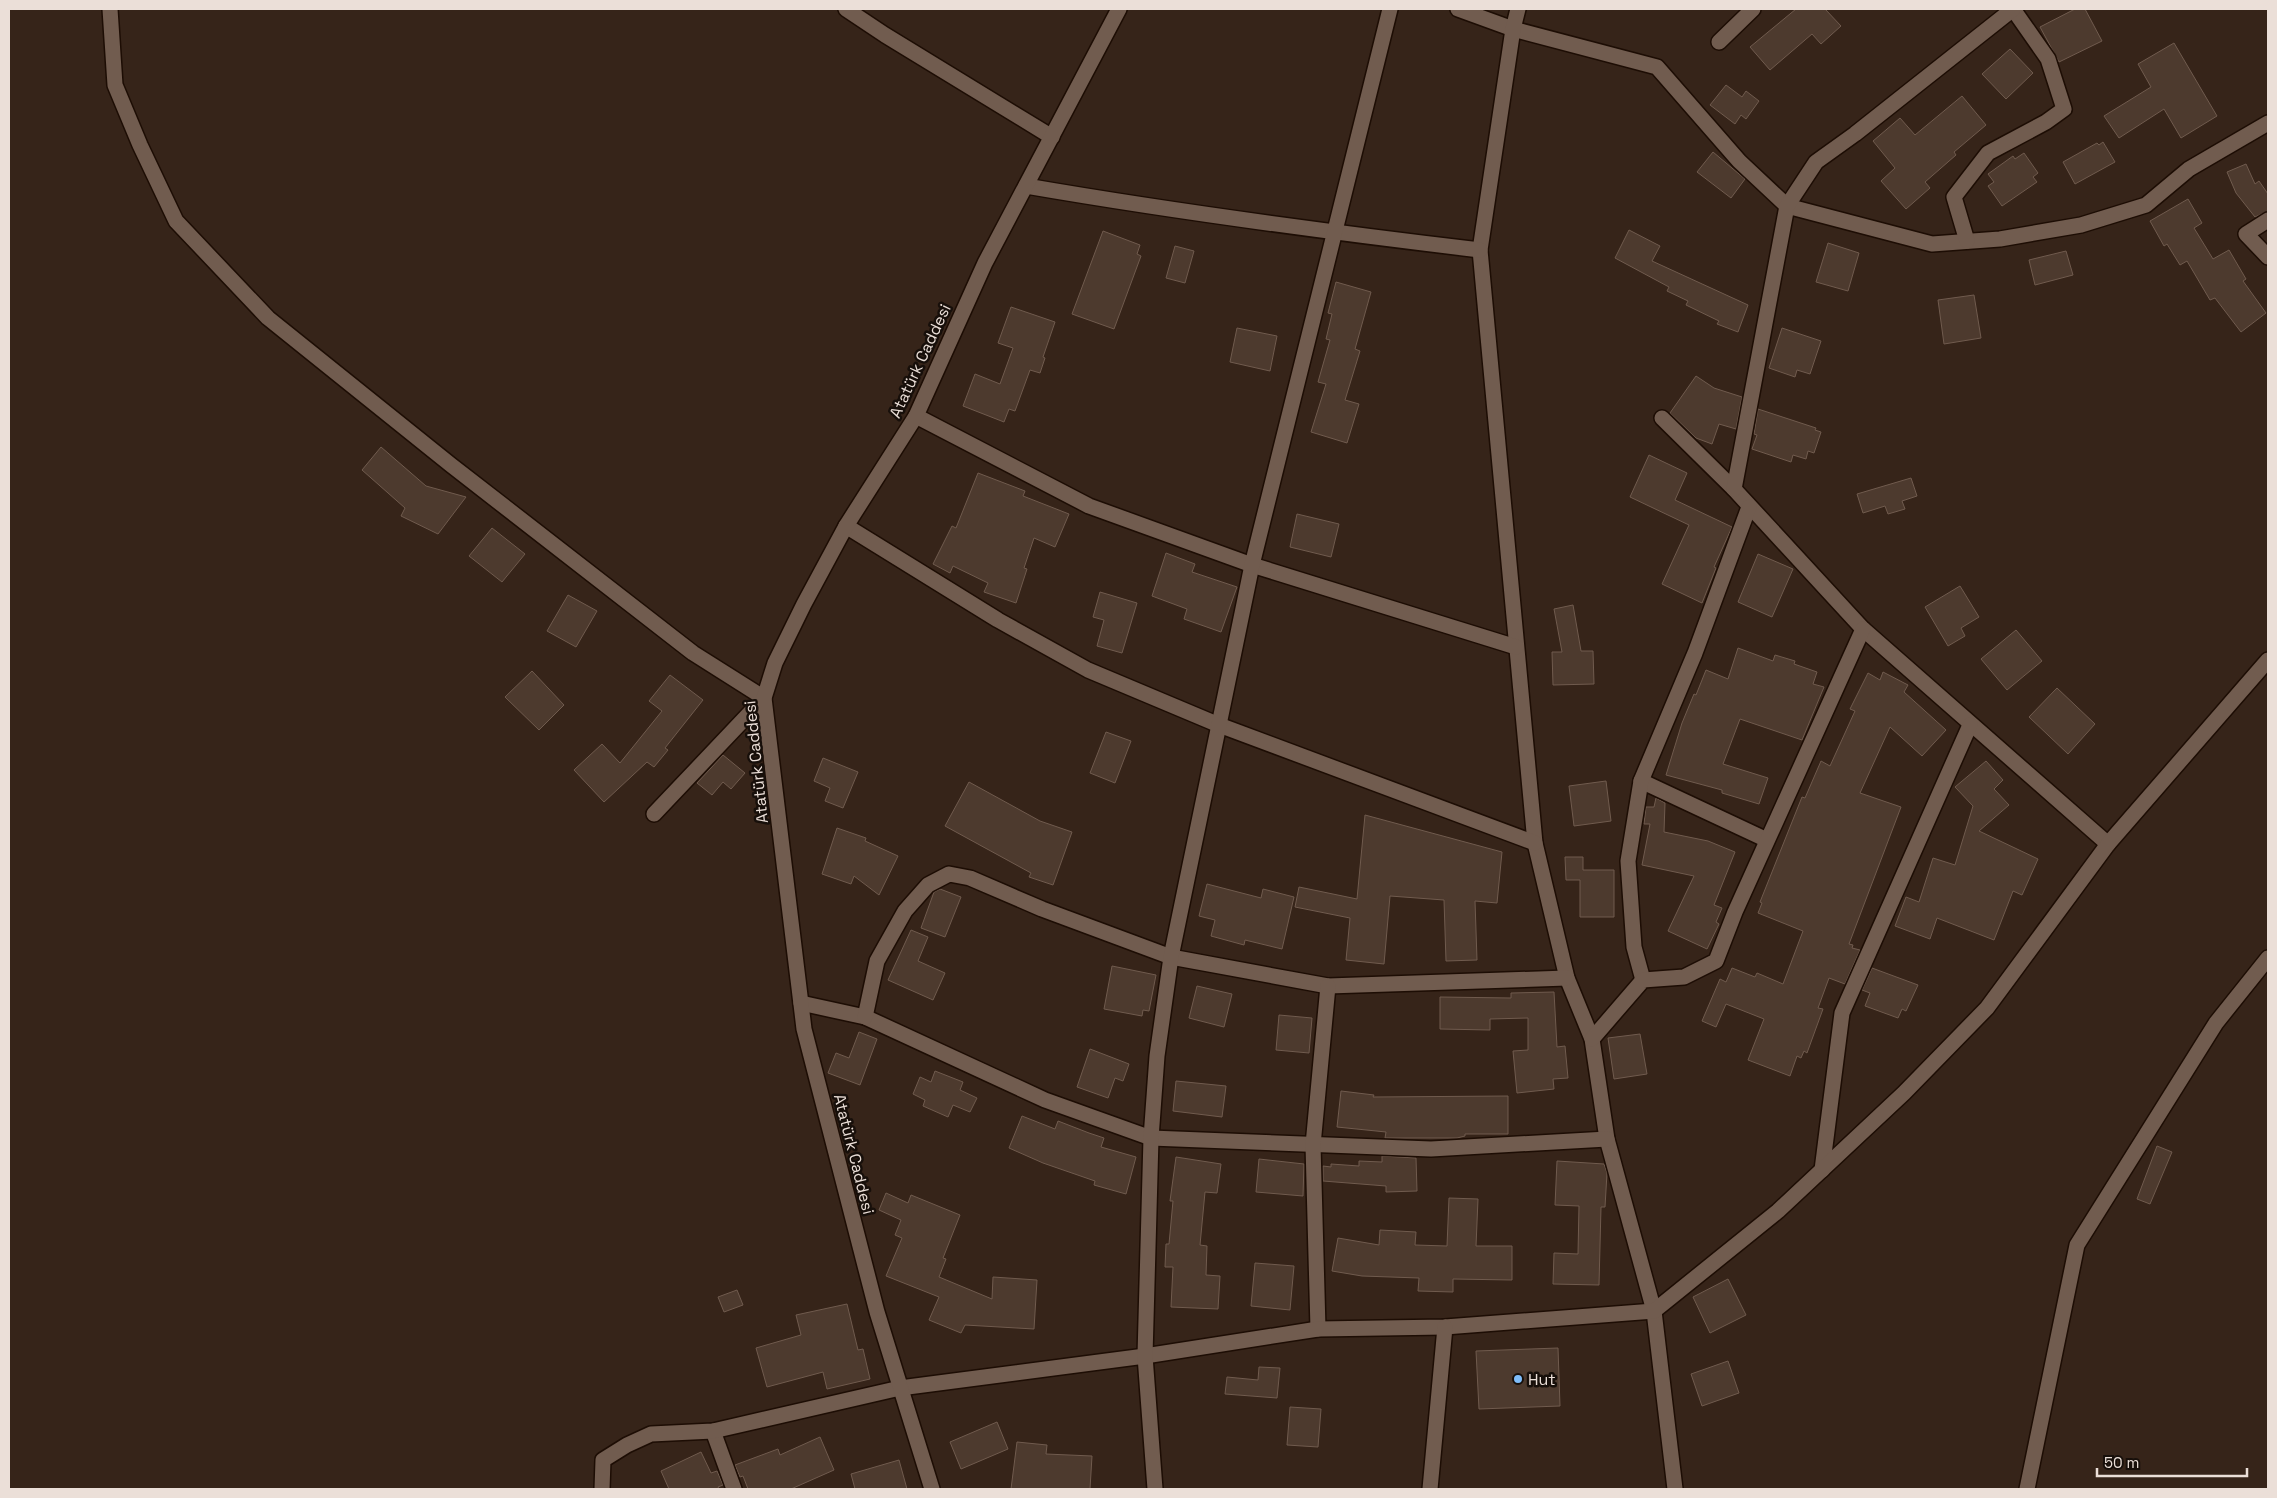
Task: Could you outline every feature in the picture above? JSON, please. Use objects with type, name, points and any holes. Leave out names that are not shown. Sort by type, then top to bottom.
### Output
[{"type":"street","points":[[110,9],[115,85],[140,146],[176,221],[261,311],[451,466],[693,653],[764,698],[654,814]]},
{"type":"street","points":[[846,9],[885,35],[1052,137]]},
{"type":"street","name":"Atatürk Caddesi","points":[[932,1489],[874,1303],[804,1029],[764,698],[775,663],[846,526],[916,416],[985,263],[1119,9]]},
{"type":"street","points":[[1155,1489],[1145,1356],[1151,1138],[1157,1056],[1171,957],[1252,565],[1390,9]]},
{"type":"street","points":[[1458,9],[1513,29],[1657,67],[1739,161],[1788,206],[1932,244],[2000,239],[2081,225],[2146,205],[2189,169],[2268,123]]},
{"type":"street","points":[[1518,9],[1513,29],[1480,250],[1535,843],[1567,978],[1592,1039],[1607,1139],[1654,1310],[1674,1489]]},
{"type":"street","points":[[1719,42],[1753,9]]},
{"type":"street","points":[[1734,489],[1788,206],[1816,162],[1855,134],[2013,9],[2048,59],[2064,109],[2046,122],[1988,153],[1954,197],[1967,241]]},
{"type":"street","points":[[1026,186],[1143,206],[1334,233],[1480,250]]},
{"type":"street","points":[[2268,220],[2246,234],[2268,257]]},
{"type":"street","points":[[916,416],[1088,506],[1252,565],[1516,647]]},
{"type":"street","points":[[1662,418],[1734,489],[1863,629],[2108,844]]},
{"type":"street","points":[[1643,980],[1634,947],[1628,861],[1641,780],[1695,654],[1749,507]]},
{"type":"street","points":[[846,526],[998,620],[1088,670],[1219,725],[1535,843]]},
{"type":"street","points":[[1592,1039],[1643,980],[1684,977],[1716,961],[1735,912],[1863,629]]},
{"type":"street","points":[[602,1489],[602,1460],[651,1434],[713,1431],[900,1388],[1145,1356],[1318,1329],[1445,1327],[1654,1310],[1778,1211],[1904,1093],[1988,1008],[2108,844],[2268,660]]},
{"type":"street","points":[[1822,1170],[1842,1013],[1970,724]]},
{"type":"street","points":[[1641,780],[1767,840]]},
{"type":"street","points":[[865,1016],[876,961],[905,910],[928,885],[949,874],[970,878],[1042,909],[1171,957],[1328,986],[1567,978]]},
{"type":"street","points":[[2027,1489],[2077,1245],[2216,1023],[2268,958]]},
{"type":"street","points":[[1318,1329],[1314,1146],[1328,986]]},
{"type":"street","points":[[801,1003],[865,1016],[1045,1100],[1151,1138],[1314,1146],[1431,1149],[1607,1139]]},
{"type":"street","points":[[1430,1489],[1445,1327]]},
{"type":"street","points":[[713,1431],[734,1489]]},
{"type":"building","points":[[1796,9],[1825,9],[1841,26],[1821,44],[1812,34],[1770,70],[1750,47]]},
{"type":"building","points":[[2075,9],[2085,9],[2102,41],[2059,62],[2040,27]]},
{"type":"building","points":[[2174,43],[2217,116],[2181,138],[2164,109],[2119,138],[2104,116],[2151,87],[2138,64]]},
{"type":"building","points":[[2010,49],[2033,73],[2006,99],[1982,74]]},
{"type":"building","points":[[1726,85],[1742,97],[1746,91],[1759,101],[1746,119],[1741,115],[1735,124],[1710,105]]},
{"type":"building","points":[[1962,96],[1986,125],[1954,152],[1956,155],[1925,182],[1930,188],[1906,209],[1881,181],[1895,168],[1873,141],[1900,118],[1915,135]]},
{"type":"building","points":[[2103,142],[2115,162],[2075,184],[2063,162],[2097,143],[2099,145]]},
{"type":"building","points":[[1713,152],[1745,179],[1731,198],[1697,172]]},
{"type":"building","points":[[2024,153],[2038,173],[2033,177],[2037,182],[2002,206],[1988,186],[1994,182],[1988,174],[2013,156],[2015,159]]},
{"type":"building","points":[[2246,164],[2255,184],[2259,181],[2268,194],[2268,211],[2255,217],[2236,193],[2227,172]]},
{"type":"building","points":[[2188,199],[2202,223],[2194,228],[2213,259],[2229,250],[2246,279],[2243,281],[2266,313],[2241,332],[2215,298],[2210,300],[2187,261],[2180,265],[2167,244],[2164,246],[2150,221]]},
{"type":"building","points":[[1629,230],[1660,246],[1652,261],[1748,305],[1738,332],[1717,324],[1719,321],[1686,305],[1688,301],[1667,291],[1669,287],[1615,258]]},
{"type":"building","points":[[1103,231],[1140,245],[1137,254],[1141,256],[1114,329],[1072,314]]},
{"type":"building","points":[[1828,243],[1859,253],[1848,291],[1816,282]]},
{"type":"building","points":[[1175,246],[1194,251],[1185,283],[1166,278]]},
{"type":"building","points":[[2066,251],[2073,275],[2035,285],[2029,260]]},
{"type":"building","points":[[1336,282],[1371,292],[1355,349],[1360,351],[1345,400],[1359,404],[1347,443],[1311,432],[1326,384],[1318,382],[1330,340],[1326,339],[1332,314],[1328,313]]},
{"type":"building","points":[[1974,295],[1981,338],[1944,344],[1938,300]]},
{"type":"building","points":[[1011,307],[1055,322],[1043,357],[1045,358],[1040,373],[1030,370],[1015,411],[1009,409],[1004,422],[963,406],[975,374],[1000,384],[1013,348],[998,343]]},
{"type":"building","points":[[1237,328],[1277,336],[1270,371],[1230,362]]},
{"type":"building","points":[[1782,328],[1821,341],[1810,374],[1797,370],[1795,377],[1769,368]]},
{"type":"building","points":[[1696,376],[1714,388],[1742,397],[1736,429],[1719,424],[1712,444],[1696,438],[1670,413]]},
{"type":"building","points":[[1758,409],[1816,428],[1815,430],[1821,432],[1814,453],[1808,451],[1806,459],[1793,455],[1791,462],[1752,449],[1757,435],[1754,434]]},
{"type":"building","points":[[381,447],[426,486],[466,497],[438,534],[401,516],[405,508],[362,470]]},
{"type":"building","points":[[1649,455],[1687,473],[1675,500],[1732,527],[1714,567],[1716,568],[1702,603],[1662,584],[1689,525],[1630,497]]},
{"type":"building","points":[[978,473],[1025,491],[1023,496],[1069,514],[1055,547],[1034,538],[1024,568],[1027,569],[1016,603],[984,592],[988,583],[953,566],[950,573],[933,564],[952,526],[956,528]]},
{"type":"building","points":[[1911,478],[1917,496],[1902,501],[1905,509],[1888,514],[1885,506],[1863,513],[1857,494]]},
{"type":"building","points":[[1297,514],[1339,524],[1331,557],[1290,547]]},
{"type":"building","points":[[492,528],[525,554],[502,582],[469,556]]},
{"type":"building","points":[[1166,553],[1195,564],[1192,572],[1237,587],[1221,632],[1184,619],[1187,609],[1152,596]]},
{"type":"building","points":[[1758,554],[1793,569],[1772,617],[1738,602]]},
{"type":"building","points":[[1960,586],[1979,617],[1961,628],[1965,636],[1948,646],[1925,607]]},
{"type":"building","points":[[1100,592],[1137,603],[1122,653],[1097,646],[1104,620],[1093,617]]},
{"type":"building","points":[[568,595],[597,611],[576,647],[547,631]]},
{"type":"building","points":[[1573,605],[1581,651],[1593,651],[1594,684],[1553,685],[1552,652],[1562,652],[1554,609]]},
{"type":"building","points":[[2016,630],[2042,661],[2007,690],[1981,659]]},
{"type":"building","points":[[1738,648],[1773,661],[1775,655],[1795,661],[1794,664],[1817,672],[1813,684],[1824,687],[1802,740],[1740,719],[1723,764],[1768,778],[1759,804],[1722,793],[1722,790],[1666,775],[1682,723],[1706,670],[1728,679]]},
{"type":"building","points":[[532,671],[564,705],[539,730],[505,697]]},
{"type":"building","points":[[1883,672],[1908,685],[1904,692],[1946,730],[1922,756],[1890,727],[1860,793],[1901,807],[1849,944],[1853,945],[1852,948],[1860,950],[1845,984],[1829,978],[1818,1008],[1823,1009],[1807,1053],[1804,1051],[1801,1058],[1797,1056],[1790,1076],[1748,1060],[1764,1019],[1726,1004],[1716,1027],[1702,1021],[1720,979],[1726,982],[1732,968],[1755,977],[1757,973],[1783,984],[1803,931],[1758,913],[1762,903],[1760,902],[1802,797],[1805,798],[1821,761],[1830,766],[1855,711],[1850,709],[1868,673],[1880,680]]},
{"type":"building","points":[[670,675],[703,700],[665,748],[668,750],[654,767],[647,762],[604,802],[574,770],[602,744],[620,763],[662,711],[649,701]]},
{"type":"building","points":[[2057,688],[2095,724],[2068,754],[2029,717]]},
{"type":"building","points":[[1106,732],[1131,741],[1115,783],[1090,773]]},
{"type":"building","points":[[723,755],[745,773],[731,789],[723,782],[712,795],[697,783]]},
{"type":"building","points":[[823,758],[858,772],[843,808],[825,801],[830,788],[814,781]]},
{"type":"building","points":[[1986,761],[2003,780],[1994,789],[2009,805],[1979,831],[2038,859],[2022,895],[2013,891],[1994,940],[1937,918],[1930,939],[1895,926],[1906,897],[1919,902],[1933,858],[1955,865],[1973,806],[1955,787]]},
{"type":"building","points":[[1606,781],[1611,821],[1574,826],[1569,786]]},
{"type":"building","points":[[969,782],[1040,821],[1072,832],[1053,885],[1029,877],[1031,873],[945,826]]},
{"type":"building","points":[[1656,798],[1665,803],[1664,832],[1708,841],[1735,852],[1714,905],[1722,908],[1716,922],[1719,924],[1707,949],[1668,931],[1694,876],[1642,865],[1650,824],[1644,824],[1646,807],[1654,807]]},
{"type":"building","points":[[1365,815],[1502,852],[1497,903],[1475,901],[1477,960],[1446,961],[1444,900],[1390,896],[1384,964],[1346,960],[1350,918],[1295,907],[1299,887],[1357,899]]},
{"type":"building","points":[[837,828],[866,838],[865,841],[898,856],[879,895],[854,876],[851,884],[822,874]]},
{"type":"building","points":[[1565,857],[1583,857],[1583,870],[1614,870],[1614,917],[1580,917],[1580,880],[1566,880]]},
{"type":"building","points":[[1207,884],[1261,898],[1263,889],[1294,897],[1282,949],[1245,940],[1244,945],[1211,936],[1215,920],[1199,916]]},
{"type":"building","points":[[940,889],[961,897],[945,937],[921,928],[934,892]]},
{"type":"building","points":[[911,930],[928,937],[918,961],[945,973],[933,1000],[888,980]]},
{"type":"building","points":[[1112,966],[1156,975],[1149,1011],[1143,1010],[1142,1016],[1104,1009]]},
{"type":"building","points":[[1872,968],[1918,985],[1906,1011],[1902,1009],[1898,1018],[1865,1006],[1870,993],[1862,990]]},
{"type":"building","points":[[1197,986],[1232,994],[1224,1027],[1189,1018]]},
{"type":"building","points":[[1554,992],[1557,1047],[1565,1046],[1568,1078],[1553,1079],[1554,1089],[1517,1093],[1513,1051],[1528,1050],[1528,1018],[1490,1019],[1490,1030],[1440,1029],[1440,997],[1511,998],[1511,993]]},
{"type":"building","points":[[1279,1015],[1312,1018],[1309,1053],[1276,1050]]},
{"type":"building","points":[[859,1032],[877,1039],[860,1085],[828,1073],[836,1053],[849,1058]]},
{"type":"building","points":[[1640,1034],[1647,1074],[1614,1079],[1608,1038]]},
{"type":"building","points":[[1090,1049],[1129,1064],[1123,1081],[1115,1078],[1108,1098],[1077,1087]]},
{"type":"building","points":[[935,1071],[963,1082],[960,1090],[977,1098],[970,1112],[953,1105],[948,1117],[923,1106],[925,1100],[913,1094],[920,1077],[931,1082]]},
{"type":"building","points":[[1176,1081],[1226,1086],[1222,1117],[1173,1111]]},
{"type":"building","points":[[1341,1091],[1374,1095],[1373,1097],[1508,1096],[1508,1134],[1465,1134],[1465,1136],[1457,1138],[1385,1138],[1386,1132],[1337,1127]]},
{"type":"building","points":[[1022,1116],[1055,1129],[1058,1121],[1104,1138],[1101,1147],[1136,1157],[1126,1194],[1094,1185],[1095,1181],[1043,1163],[1009,1148]]},
{"type":"building","points":[[2157,1146],[2172,1152],[2150,1204],[2137,1199]]},
{"type":"building","points":[[1382,1156],[1416,1158],[1417,1191],[1386,1192],[1386,1186],[1323,1181],[1323,1166],[1331,1167],[1331,1164],[1359,1166],[1359,1161],[1382,1162]]},
{"type":"building","points":[[1176,1157],[1221,1164],[1217,1193],[1205,1192],[1200,1245],[1207,1246],[1206,1275],[1220,1276],[1218,1309],[1171,1307],[1173,1267],[1165,1267],[1166,1244],[1169,1244],[1173,1201],[1170,1201]]},
{"type":"building","points":[[1259,1159],[1304,1164],[1303,1196],[1256,1192]]},
{"type":"building","points":[[1557,1161],[1604,1164],[1607,1173],[1605,1207],[1601,1207],[1599,1285],[1553,1284],[1554,1253],[1578,1254],[1579,1206],[1555,1205]]},
{"type":"building","points":[[886,1193],[908,1203],[911,1195],[960,1215],[943,1258],[946,1259],[939,1277],[992,1299],[993,1277],[1037,1280],[1034,1329],[965,1325],[961,1333],[929,1320],[939,1297],[886,1276],[902,1238],[895,1235],[901,1220],[879,1210]]},
{"type":"building","points":[[1449,1198],[1478,1199],[1476,1246],[1512,1246],[1512,1280],[1453,1279],[1453,1292],[1418,1291],[1419,1278],[1362,1276],[1332,1271],[1338,1238],[1379,1245],[1380,1230],[1416,1232],[1415,1245],[1447,1246]]},
{"type":"building","points":[[1255,1263],[1294,1266],[1290,1310],[1251,1306]]},
{"type":"building","points":[[1728,1279],[1746,1315],[1710,1333],[1693,1297]]},
{"type":"building","points":[[737,1290],[743,1305],[724,1312],[718,1297]]},
{"type":"building","points":[[847,1304],[858,1350],[863,1349],[870,1379],[827,1389],[823,1372],[767,1387],[756,1348],[801,1335],[796,1315]]},
{"type":"building","name":"Hut","points":[[1558,1348],[1560,1406],[1479,1409],[1476,1351]]},
{"type":"building","points":[[1728,1361],[1739,1393],[1702,1406],[1691,1374]]},
{"type":"building","points":[[1259,1367],[1280,1368],[1277,1398],[1225,1394],[1227,1377],[1258,1380]]},
{"type":"building","points":[[1290,1407],[1321,1409],[1318,1447],[1287,1445]]},
{"type":"building","points":[[997,1422],[1008,1449],[961,1469],[950,1442]]},
{"type":"building","points":[[820,1437],[834,1470],[791,1489],[748,1489],[743,1476],[740,1477],[735,1465],[778,1449],[780,1455]]},
{"type":"building","points":[[1017,1442],[1047,1445],[1046,1454],[1092,1456],[1090,1489],[1011,1489]]},
{"type":"building","points":[[701,1452],[711,1473],[717,1471],[723,1485],[718,1487],[719,1489],[669,1489],[661,1471]]},
{"type":"building","points":[[899,1460],[907,1489],[855,1489],[851,1474]]},
{"type":"place","name":"Hut","points":[[1518,1379]]}]
